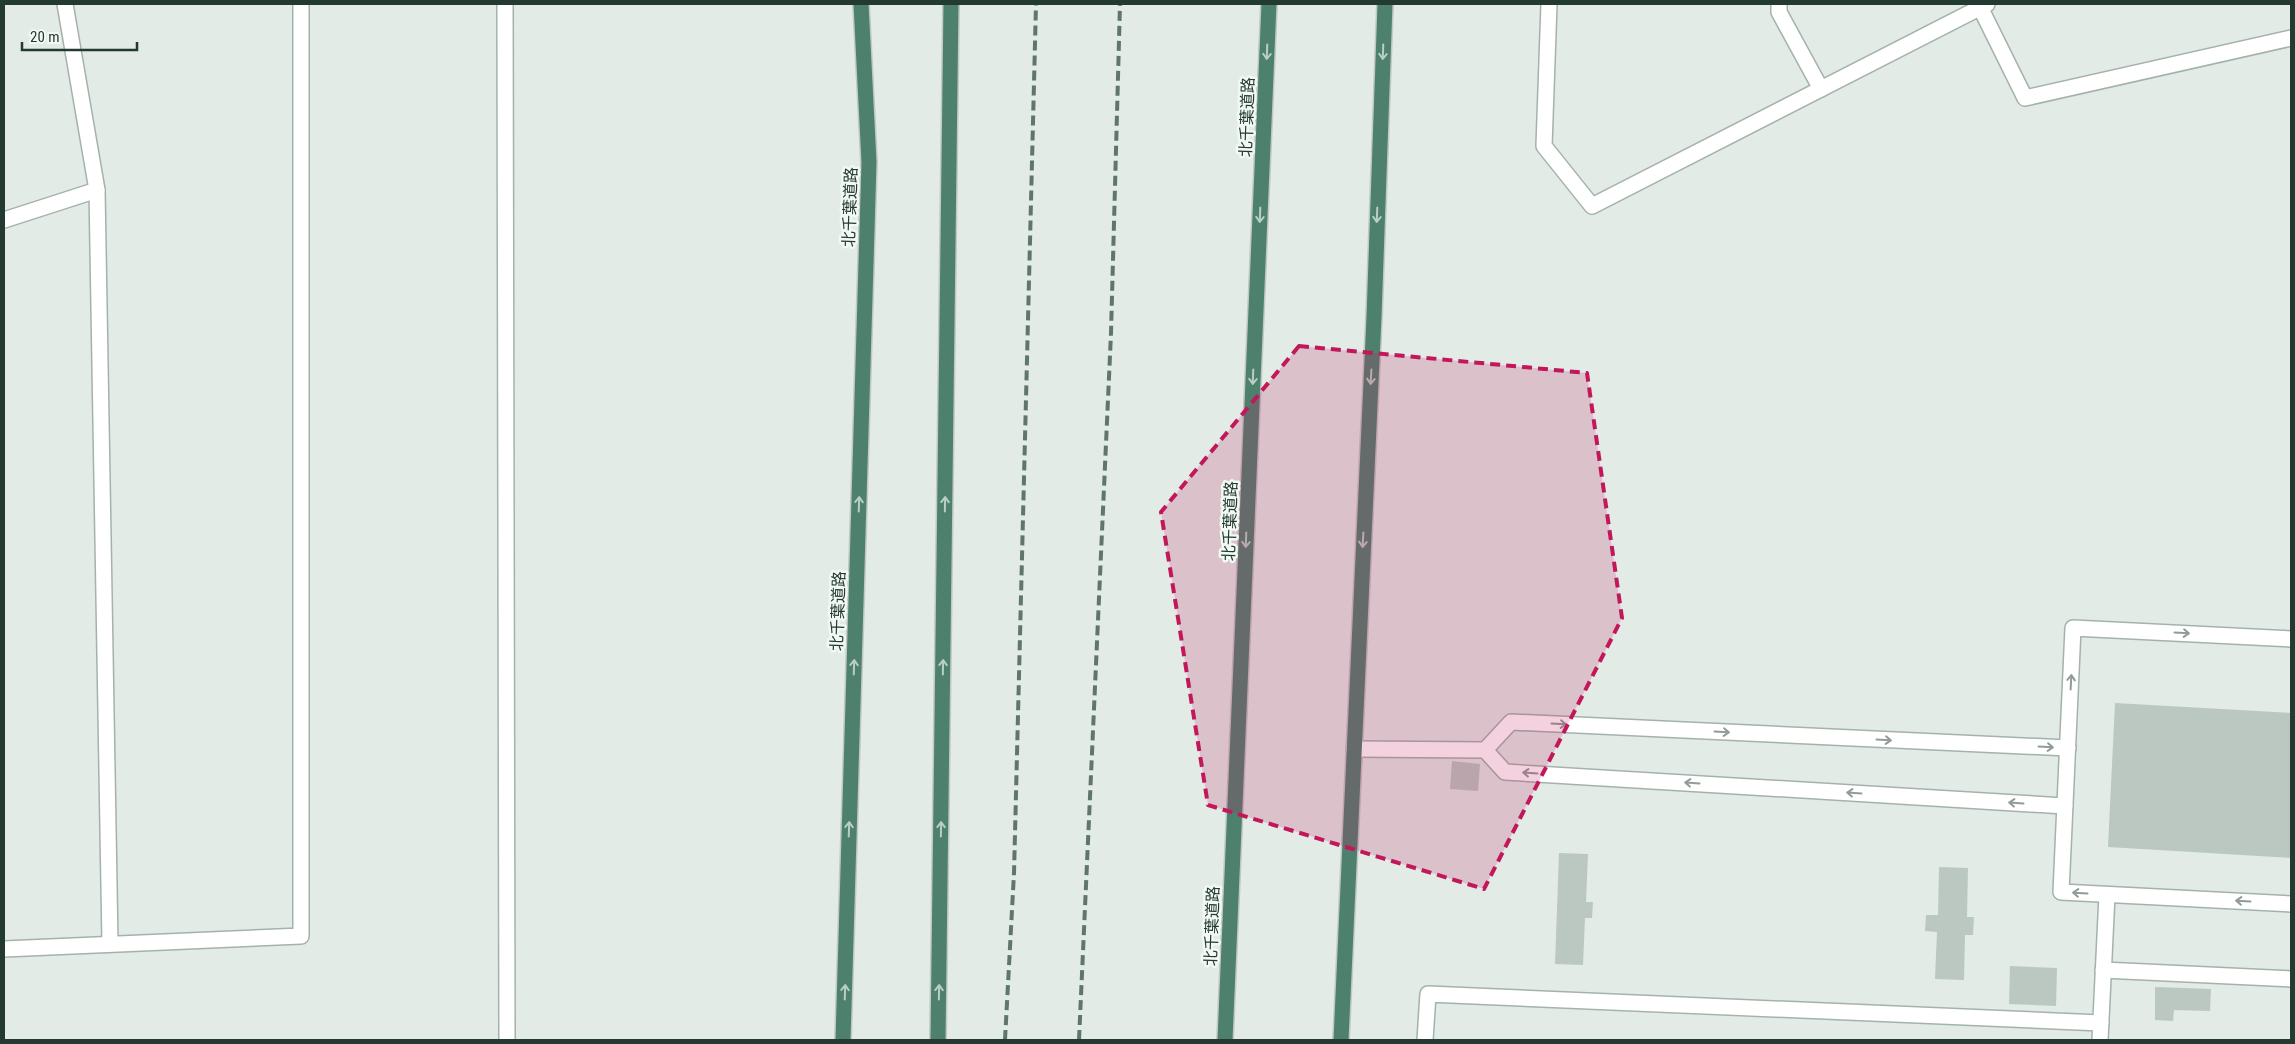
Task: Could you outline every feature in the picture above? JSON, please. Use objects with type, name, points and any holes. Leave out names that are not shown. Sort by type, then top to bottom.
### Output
[{"type":"highway","name":"北千葉道路","points":[[843,1040],[868,162],[861,4]]},
{"type":"highway","points":[[938,1040],[951,4]]},
{"type":"highway","name":"北千葉道路","points":[[1225,1040],[1269,4]]},
{"type":"highway","points":[[1341,1040],[1373,327],[1385,4]]},
{"type":"street","points":[[65,4],[98,190],[110,944]]},
{"type":"street","points":[[4,948],[301,936],[301,4]]},
{"type":"street","points":[[505,4],[507,1040]]},
{"type":"street","points":[[1550,4],[1544,146],[1592,206],[1983,6],[2025,98],[2291,38]]},
{"type":"street","points":[[1779,4],[1778,12],[1821,89]]},
{"type":"street","points":[[4,220],[98,190]]},
{"type":"street","points":[[2291,639],[2073,628],[2061,892],[2291,904]]},
{"type":"street","points":[[1485,750],[1510,722],[2068,748]]},
{"type":"street","points":[[1354,749],[1485,750],[1505,772],[2065,806]]},
{"type":"street","points":[[2100,1040],[2107,894]]},
{"type":"street","points":[[2103,970],[2291,980]]},
{"type":"street","points":[[1425,1040],[1428,994],[2101,1023]]},
{"type":"highlighted area","points":[[1299,346],[1587,373],[1622,618],[1484,889],[1208,805],[1161,512]]},
{"type":"building","points":[[2115,703],[2291,713],[2291,858],[2108,847]]},
{"type":"building","points":[[1452,761],[1480,764],[1478,791],[1450,789]]},
{"type":"building","points":[[1559,853],[1588,854],[1586,902],[1593,902],[1592,918],[1585,918],[1583,965],[1555,964]]},
{"type":"building","points":[[1939,867],[1968,868],[1967,917],[1974,917],[1973,935],[1965,935],[1964,980],[1935,979],[1937,932],[1925,931],[1926,915],[1938,915]]},
{"type":"building","points":[[2010,966],[2057,968],[2056,1006],[2009,1004]]},
{"type":"building","points":[[2155,987],[2211,989],[2210,1011],[2174,1010],[2173,1021],[2155,1020]]},
{"type":"railway","points":[[1005,1040],[1014,873],[1036,4]]},
{"type":"railway","points":[[1079,1040],[1111,333],[1120,4]]}]
